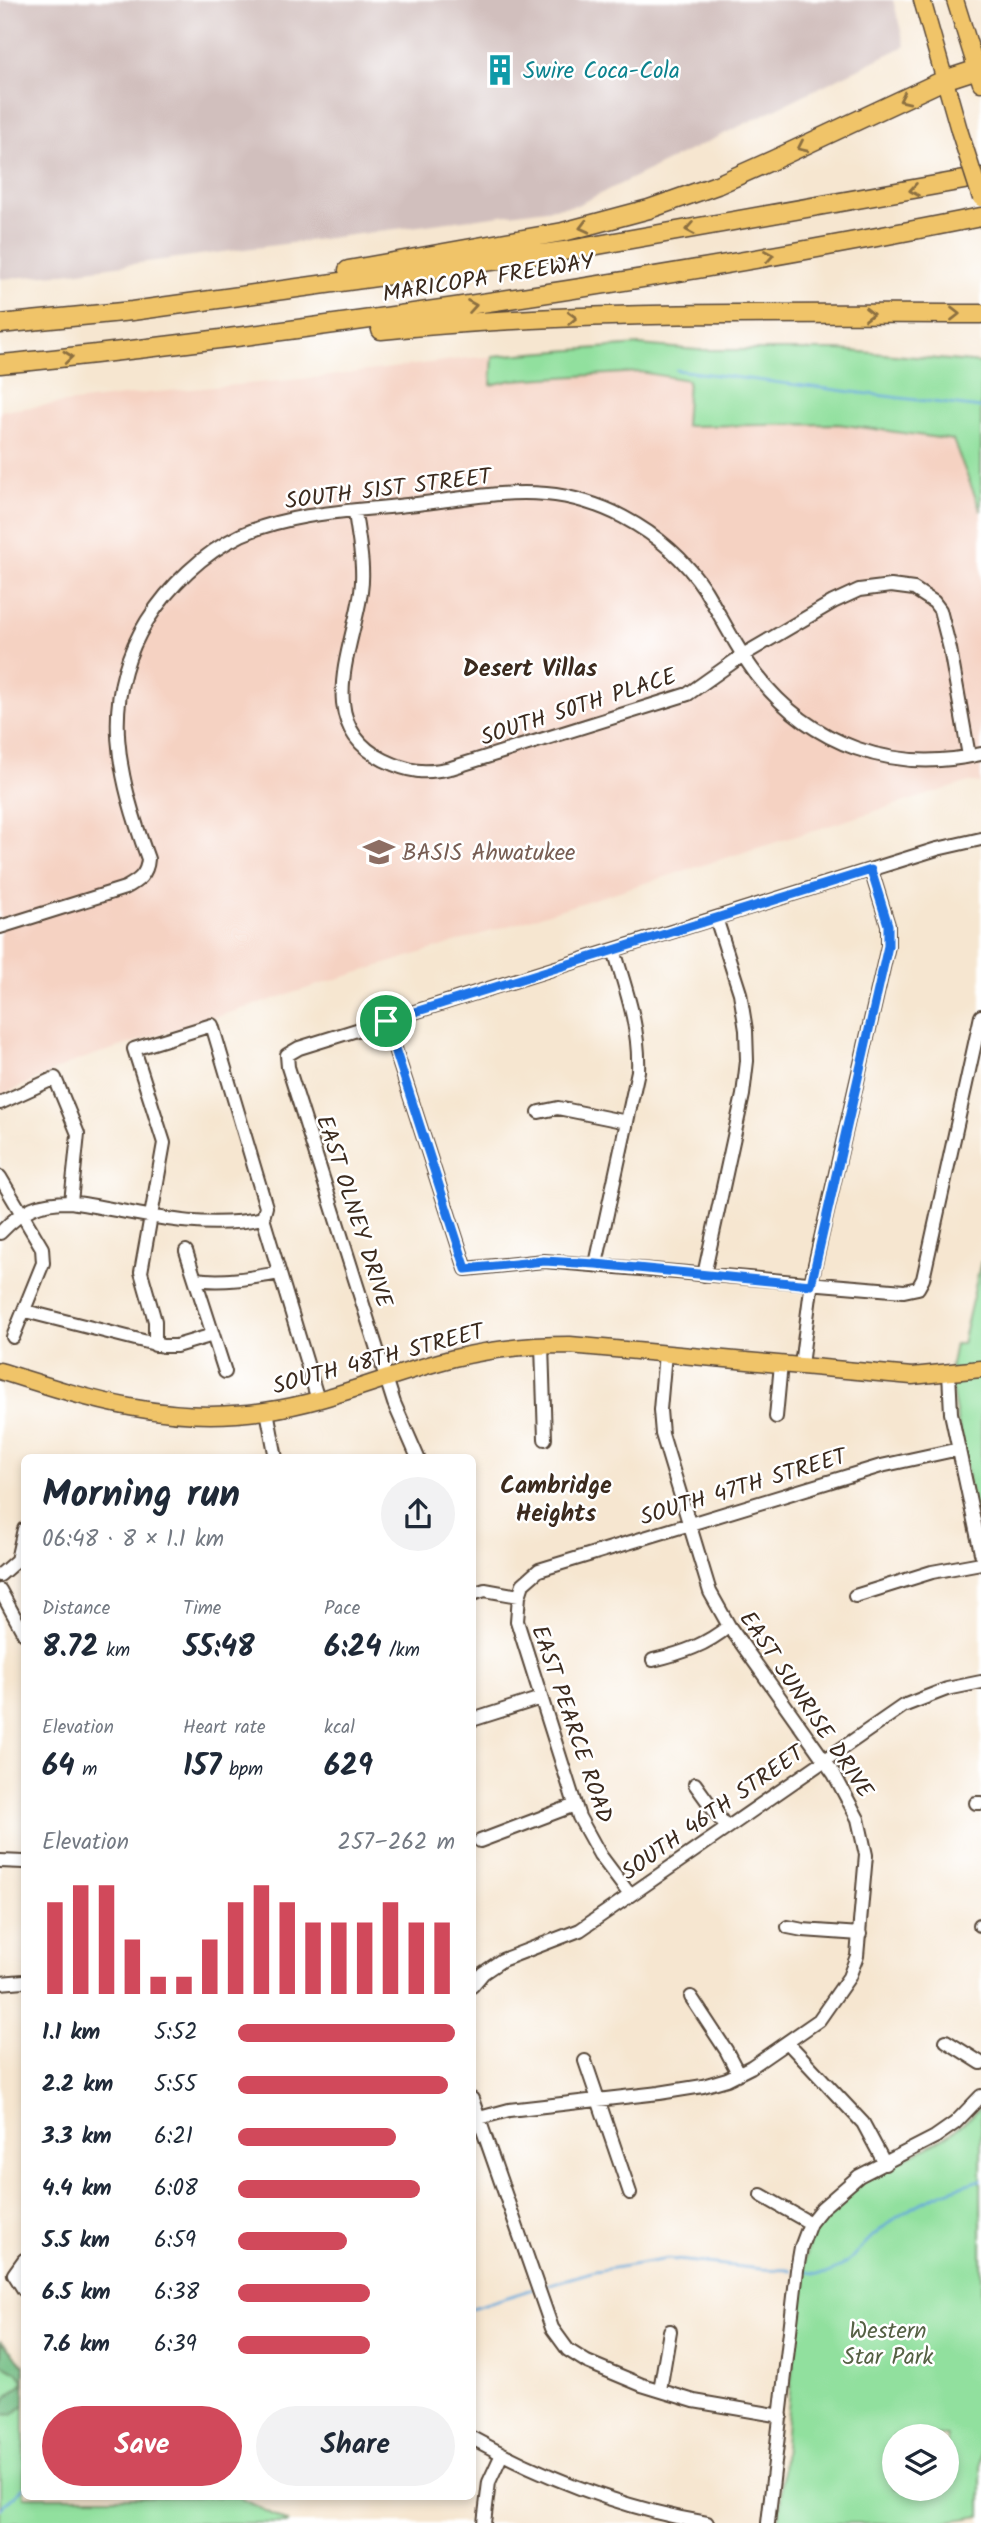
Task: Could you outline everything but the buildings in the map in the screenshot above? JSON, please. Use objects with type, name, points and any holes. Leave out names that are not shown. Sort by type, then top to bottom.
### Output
[{"type":"highway","points":[[132,311],[231,288],[446,254],[563,232],[617,218],[729,180],[944,80],[980,74]]},
{"type":"highway","name":"MARICOPA FREEWAY","points":[[0,324],[132,311],[564,251],[981,177]]},
{"type":"highway","name":"MARICOPA FREEWAY","points":[[0,364],[304,330],[567,292],[981,217]]},
{"type":"highway","points":[[137,350],[240,346],[425,326],[568,318],[809,313],[981,314]]},
{"type":"main road","points":[[922,0],[981,198]]},
{"type":"main road","points":[[955,0],[980,74]]},
{"type":"main road","name":"SOUTH 48TH STREET","points":[[0,1371],[96,1401],[153,1412],[214,1415],[267,1411],[318,1400],[486,1351],[542,1345],[570,1345],[912,1376],[976,1370]]},
{"type":"street","name":"SOUTH 51ST STREET","points":[[0,927],[125,888],[142,877],[147,869],[148,859],[121,774],[117,720],[122,684],[136,640],[173,587],[198,563],[240,536],[289,519],[502,495],[545,494],[604,508],[623,516],[682,561],[706,592],[756,674],[791,712],[806,723],[840,742],[869,753],[902,760],[932,762],[975,755]]},
{"type":"street","name":"SOUTH 50TH PLACE","points":[[355,512],[362,591],[346,656],[341,688],[342,701],[346,716],[359,740],[379,758],[396,766],[431,773],[441,771],[688,694],[743,655],[850,594],[891,586],[914,589],[934,602],[944,620],[975,755]]},
{"type":"street","points":[[981,839],[962,842],[386,1021],[466,1269],[534,1262],[596,1264],[811,1285],[904,1291],[918,1288],[923,1279],[981,1016]]},
{"type":"street","points":[[800,1365],[811,1285],[888,946],[888,925],[871,870]]},
{"type":"street","points":[[704,1275],[743,1095],[747,1061],[746,1030],[740,993],[716,918]]},
{"type":"street","points":[[596,1264],[638,1071],[636,1021],[614,950]]},
{"type":"street","name":"EAST OLNEY DRIVE","points":[[386,1021],[299,1048],[287,1055],[288,1067],[386,1378],[402,1426],[416,1454]]},
{"type":"street","points":[[155,1345],[155,1321],[141,1272],[164,1143],[134,1049],[212,1025],[266,1207],[263,1218],[318,1400]]},
{"type":"street","points":[[0,1103],[55,1079],[78,1134],[71,1202]]},
{"type":"street","points":[[540,1112],[558,1108],[627,1122]]},
{"type":"street","points":[[0,1177],[44,1255],[13,1337]]},
{"type":"street","points":[[0,1233],[21,1213],[39,1204],[71,1202],[151,1217],[216,1225],[263,1218]]},
{"type":"street","points":[[186,1251],[225,1372]]},
{"type":"street","points":[[195,1279],[243,1280],[279,1273]]},
{"type":"street","points":[[24,1311],[155,1345],[176,1346],[213,1335]]},
{"type":"street","points":[[542,1345],[545,1439]]},
{"type":"street","name":"EAST SUNRISE DRIVE","points":[[476,2119],[509,2110],[703,2086],[738,2073],[788,2043],[819,2020],[849,1978],[857,1956],[866,1855],[858,1819],[834,1774],[729,1626],[710,1592],[662,1434],[660,1410],[665,1353]]},
{"type":"street","points":[[775,1417],[781,1364]]},
{"type":"street","points":[[949,1374],[951,1413],[981,1553]]},
{"type":"street","points":[[267,1411],[275,1454]]},
{"type":"street","name":"SOUTH 47TH STREET","points":[[519,1596],[523,1584],[539,1570],[881,1466],[959,1449]]},
{"type":"street","points":[[0,1576],[17,1559],[21,1542]]},
{"type":"street","points":[[855,1597],[932,1572],[981,1563]]},
{"type":"street","points":[[0,1590],[21,1628]]},
{"type":"street","points":[[476,1593],[485,1590],[519,1596]]},
{"type":"street","name":"EAST PEARCE ROAD","points":[[519,1596],[517,1621],[575,1805],[589,1838],[630,1895]]},
{"type":"street","points":[[653,1660],[693,1649],[716,1637],[729,1626]]},
{"type":"street","name":"SOUTH 46TH STREET","points":[[476,1981],[482,1973],[502,1961],[580,1930],[903,1706],[947,1689],[981,1682]]},
{"type":"street","points":[[476,1719],[541,1698]]},
{"type":"street","points":[[695,1784],[726,1827]]},
{"type":"street","points":[[480,1841],[575,1805]]},
{"type":"street","points":[[0,1861],[21,1862]]},
{"type":"street","points":[[788,1927],[860,1934]]},
{"type":"street","points":[[0,1983],[21,1981]]},
{"type":"street","points":[[691,1997],[738,2073]]},
{"type":"street","points":[[946,2042],[981,2063]]},
{"type":"street","points":[[788,2043],[863,2123],[885,2164]]},
{"type":"street","points":[[585,2061],[630,2193]]},
{"type":"street","points":[[768,2523],[797,2270],[810,2223],[844,2187],[859,2176],[935,2137],[955,2123],[981,2096]]},
{"type":"street","points":[[476,2119],[552,2328],[568,2350],[587,2362],[694,2401],[781,2416]]},
{"type":"street","points":[[761,2195],[810,2223]]},
{"type":"street","points":[[21,2264],[14,2274],[21,2285]]},
{"type":"street","points":[[660,2390],[670,2331]]},
{"type":"street","points":[[476,2440],[586,2491],[671,2520],[707,2523]]},
{"type":"street","points":[[484,2523],[489,2482],[502,2454]]},
{"type":"shaded area","points":[[0,0],[893,0],[905,46],[577,205],[57,274],[0,279]]},
{"type":"shaded area","points":[[639,345],[698,350],[840,350],[981,363],[981,783],[969,782],[81,1059],[0,1096],[0,411],[147,393],[314,378],[468,358]]},
{"type":"green space","points":[[639,345],[698,350],[840,350],[981,363],[981,511],[953,440],[838,424],[685,426],[688,380],[640,372],[512,380],[491,385],[493,356]]},
{"type":"green space","points":[[981,1261],[981,1553],[949,1374],[955,1344],[962,1344]]},
{"type":"green space","name":"Western Star Park","points":[[981,2106],[981,2516],[936,2523],[779,2523],[803,2272],[813,2230],[832,2205],[851,2189],[941,2139]]},
{"type":"green space","points":[[0,2342],[21,2364],[21,2500],[245,2500],[289,2523],[0,2523]]},
{"type":"green space","points":[[2,2342],[21,2362],[21,2377],[17,2372],[0,2363]]},
{"type":"green space","points":[[21,2386],[21,2407],[13,2414],[5,2415],[1,2410],[9,2396]]},
{"type":"waterway","points":[[676,370],[981,408]]},
{"type":"waterway","points":[[801,2271],[822,2274],[835,2270],[848,2262],[886,2225],[911,2208],[952,2189],[981,2180]]},
{"type":"waterway","points":[[543,2286],[595,2271],[668,2259],[791,2270]]},
{"type":"waterway","points":[[476,2307],[533,2289]]},
{"type":"waterway","points":[[0,2509],[21,2490]]},
{"type":"place","name":"Swire Coca-Cola","points":[[500,70]]},
{"type":"place","name":"BASIS Ahwatukee","points":[[379,852]]},
{"type":"district","name":"Desert Villas","points":[[530,668]]},
{"type":"district","name":"Cambridge Heights","points":[[556,1499]]},
{"type":"route","points":[[871,870],[884,906],[888,946],[811,1285],[544,1261],[466,1269],[386,1021],[871,870]]}]
